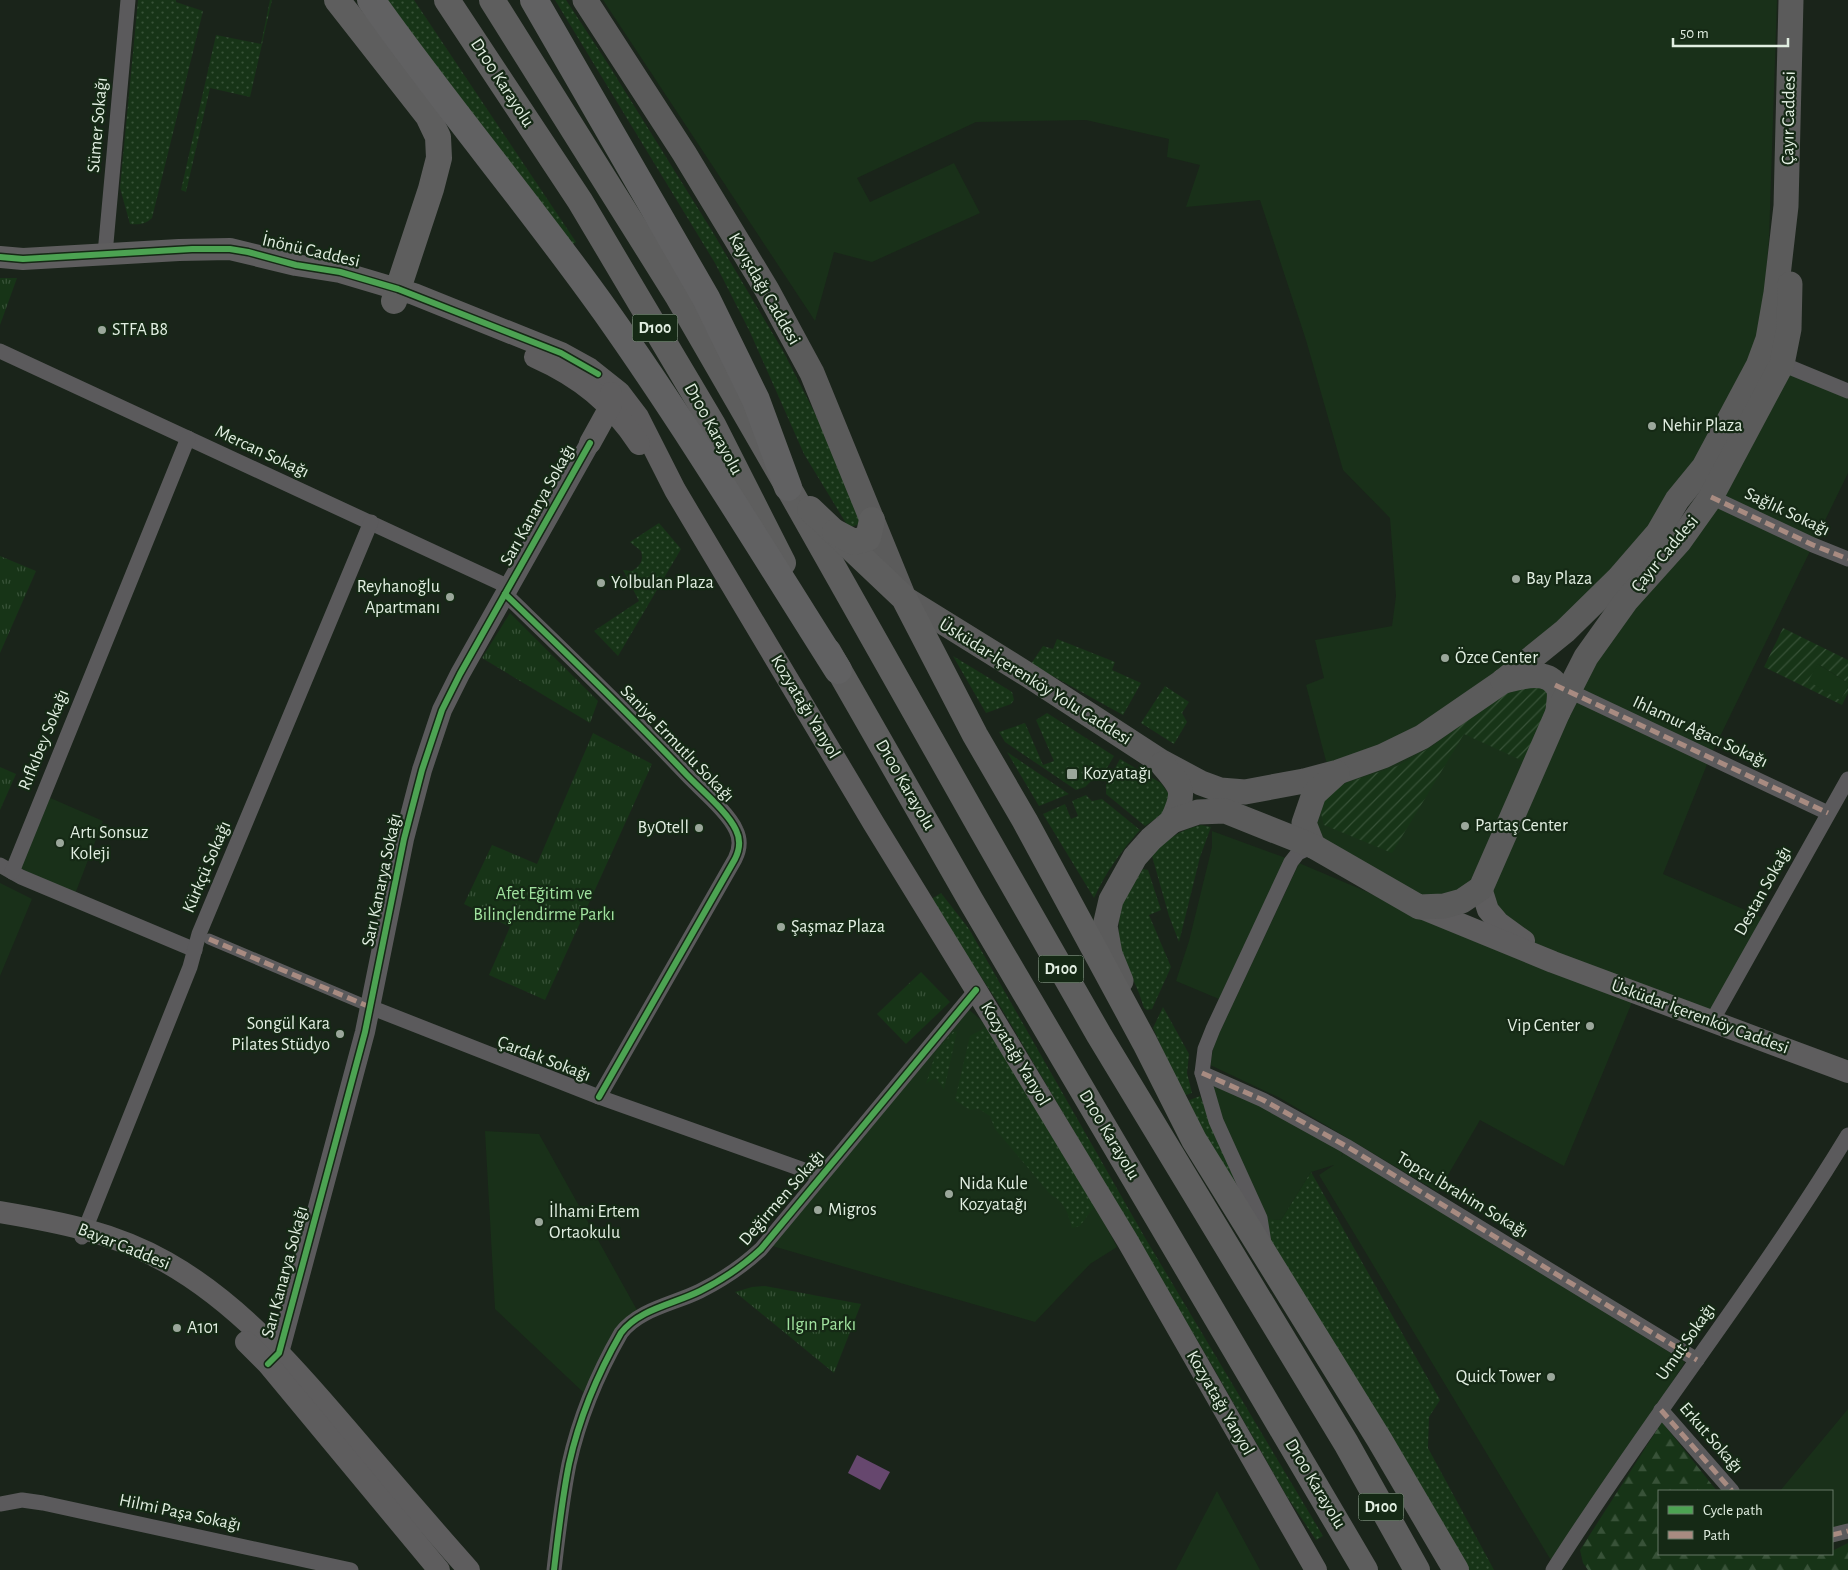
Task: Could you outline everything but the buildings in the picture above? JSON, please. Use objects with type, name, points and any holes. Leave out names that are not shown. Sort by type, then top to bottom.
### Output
[{"type":"highway","points":[[337,0],[428,116],[438,136],[440,154],[436,170],[396,295]]},
{"type":"highway","points":[[371,0],[607,313],[694,442],[838,670]]},
{"type":"highway","name":"D100 Karayolu","points":[[447,0],[580,201],[713,425],[838,670],[976,910],[1365,1570]]},
{"type":"highway","points":[[534,0],[706,298],[756,400],[788,487]]},
{"type":"highway","name":"D100 Karayolu","points":[[496,4],[677,295],[1099,1035],[1346,1443],[1417,1570]]},
{"type":"highway","name":"D100","points":[[788,487],[904,598],[975,735],[1025,821],[1145,1043],[1194,1140],[1379,1439],[1450,1568]]},
{"type":"highway","points":[[830,529],[854,542],[868,538],[872,520]]},
{"type":"highway","points":[[1346,1443],[1450,1568]]},
{"type":"main road","name":"Kayışdağı Caddesi","points":[[585,0],[684,153],[767,290],[812,373],[904,598]]},
{"type":"main road","name":"Çayır Caddesi","points":[[1338,772],[1383,756],[1422,737],[1502,682],[1565,631],[1619,578],[1658,533],[1677,500],[1704,467],[1758,366],[1768,338],[1776,293],[1786,206],[1791,0]]},
{"type":"main road","name":"Çayır Caddesi","points":[[1481,888],[1560,696],[1626,601],[1679,542],[1711,497],[1782,364],[1789,330],[1791,244],[1786,206]]},
{"type":"main road","name":"İnönü Caddesi","points":[[0,257],[23,259],[192,249],[230,250],[296,265],[340,272],[396,295],[561,353],[590,378],[623,396],[635,412],[660,457],[675,490]]},
{"type":"main road","points":[[0,263],[23,259]]},
{"type":"main road","points":[[590,378],[605,381],[611,393],[612,401],[590,443],[595,412],[595,404],[590,392],[590,378]]},
{"type":"main road","points":[[610,407],[634,436],[663,478],[675,490]]},
{"type":"main road","points":[[590,443],[601,434],[611,431],[626,432],[634,436]]},
{"type":"main road","name":"Kozyatağı Yanyol","points":[[675,490],[874,824],[1127,1240],[1316,1570]]},
{"type":"main road","name":"Üsküdar-İçerenköy Yolu Caddesi","points":[[904,598],[1028,675],[1160,761],[1201,783],[1220,790],[1245,792],[1304,781],[1338,772]]},
{"type":"main road","points":[[1502,682],[1540,676],[1552,680],[1560,696]]},
{"type":"main road","points":[[1145,1043],[1110,954],[1106,926],[1111,900],[1135,857],[1151,839],[1172,821],[1180,803],[1180,784],[1160,761]]},
{"type":"main road","points":[[1313,846],[1304,823],[1314,794],[1338,772]]},
{"type":"main road","name":"Üsküdar İçerenköy Caddesi","points":[[1172,821],[1198,812],[1225,812],[1313,846],[1419,907],[1553,962],[1848,1072]]},
{"type":"main road","points":[[1419,907],[1444,906],[1462,901],[1481,888]]},
{"type":"main road","name":"Üsküdar İçerenköy Caddesi","points":[[1481,888],[1488,910],[1499,923],[1553,962]]},
{"type":"main road","name":"Bayar Caddesi","points":[[0,1212],[142,1250],[189,1276],[234,1311],[439,1570]]},
{"type":"main road","name":"Bayar Caddesi","points":[[0,1225],[84,1234]]},
{"type":"main road","name":"Bayar Caddesi","points":[[273,1358],[307,1383],[469,1570]]},
{"type":"street","name":"Sümer Sokağı","points":[[104,254],[128,0]]},
{"type":"street","name":"Mercan Sokağı","points":[[0,351],[371,522],[507,590]]},
{"type":"street","points":[[1782,364],[1848,391]]},
{"type":"street","name":"Rıfkıbey Sokağı","points":[[188,438],[6,868],[195,950]]},
{"type":"street","name":"Sarı Kanarya Sokağı","points":[[273,1358],[356,1064],[370,1007],[404,839],[424,760],[442,710],[453,688],[590,443]]},
{"type":"street","name":"Sağlık Sokağı","points":[[1711,497],[1813,545],[1848,559]]},
{"type":"street","name":"Kürkçü Sokağı","points":[[84,1234],[190,967],[199,934],[371,522]]},
{"type":"street","name":"Saniye Ermutlu Sokağı","points":[[507,590],[675,762],[731,822],[740,839],[740,847],[735,859],[599,1097]]},
{"type":"street","name":"Ihlamur Ağacı Sokağı","points":[[1560,696],[1828,813]]},
{"type":"street","name":"Destan Sokağı","points":[[1712,1021],[1848,779]]},
{"type":"street","points":[[1267,1257],[1260,1218],[1216,1121],[1202,1073],[1205,1049],[1212,1030],[1292,862],[1298,853],[1313,846]]},
{"type":"street","points":[[209,939],[370,1007]]},
{"type":"street","name":"Değirmen Sokağı","points":[[554,1570],[566,1478],[576,1438],[583,1415],[621,1333],[646,1314],[698,1292],[722,1279],[744,1264],[764,1246],[976,990]]},
{"type":"street","name":"Çardak Sokağı","points":[[370,1007],[599,1097],[821,1176]]},
{"type":"street","name":"Topçu İbrahim Sokağı","points":[[1202,1073],[1263,1100],[1346,1146],[1696,1360]]},
{"type":"street","name":"Umut Sokağı","points":[[1553,1570],[1661,1410],[1777,1244],[1848,1135]]},
{"type":"street","name":"Erkut Sokağı","points":[[1661,1410],[1731,1490]]},
{"type":"street","name":"Hilmi Paşa Sokağı","points":[[0,1504],[16,1501],[34,1501],[351,1570]]},
{"type":"street","points":[[1833,1535],[1848,1531]]},
{"type":"shaded area","points":[[603,0],[1777,0],[1769,239],[1758,366],[1677,500],[1503,681],[1568,691],[1788,369],[1848,391],[1848,473],[1710,757],[1663,874],[1768,920],[1712,1021],[1553,962],[1499,923],[1481,888],[1419,907],[1313,846],[1304,823],[1338,772],[1326,761],[1306,685],[1324,678],[1315,640],[1392,626],[1396,596],[1390,518],[1343,470],[1306,340],[1260,200],[1186,207],[1200,165],[1167,157],[1169,139],[1086,120],[976,122],[857,178],[870,202],[954,163],[980,213],[872,262],[834,252],[815,321]]},
{"type":"shaded area","name":"Artı Sonsuz Koleji","points":[[46,796],[103,821],[75,894],[15,866]]},
{"type":"shaded area","points":[[1212,831],[1286,858],[1219,999],[1176,981],[1189,941],[1212,847]]},
{"type":"shaded area","points":[[1299,863],[1490,944],[1633,1000],[1564,1166],[1480,1120],[1438,1192],[1280,1098],[1210,1065],[1214,1044]]},
{"type":"shaded area","points":[[0,883],[32,899],[0,976]]},
{"type":"shaded area","points":[[964,1005],[991,1029],[1095,1205],[1117,1247],[1090,1264],[1035,1322],[769,1245]]},
{"type":"shaded area","points":[[1202,1073],[1346,1146],[1341,1157],[1346,1149],[1685,1362],[1555,1567],[1319,1175],[1334,1165],[1311,1172],[1281,1220],[1260,1218]]},
{"type":"shaded area","name":"İlhami Ertem Ortaokulu","points":[[485,1131],[539,1134],[642,1319],[625,1326],[584,1393],[495,1309]]},
{"type":"shaded area","points":[[1848,1409],[1848,1531],[1833,1535],[1833,1490],[1781,1490]]},
{"type":"shaded area","points":[[857,1455],[890,1472],[880,1490],[848,1473]]},
{"type":"shaded area","points":[[1217,1491],[1260,1570],[1176,1570]]},
{"type":"green space","points":[[138,0],[176,0],[176,2],[203,11],[152,218],[145,223],[130,224],[120,188]]},
{"type":"green space","points":[[270,0],[272,0],[250,97],[210,88],[186,192],[181,190],[216,35],[261,44]]},
{"type":"green space","points":[[386,0],[414,0],[576,242],[572,245]]},
{"type":"green space","points":[[555,0],[566,0],[712,231],[783,351],[825,433],[864,522],[849,528],[804,454],[750,332],[715,263]]},
{"type":"green space","points":[[0,278],[17,278],[0,325]]},
{"type":"green space","points":[[659,523],[681,549],[618,656],[594,631],[639,601],[623,570],[632,571],[642,560],[641,551],[630,542]]},
{"type":"green space","points":[[0,556],[36,571],[0,653]]},
{"type":"green space","points":[[510,613],[598,701],[590,723],[482,658]]},
{"type":"green space","points":[[1783,628],[1848,660],[1848,683],[1818,664],[1840,700],[1848,687],[1848,693],[1842,705],[1764,667]]},
{"type":"green space","points":[[1057,639],[1115,662],[1112,670],[1141,683],[1123,715],[1031,664],[1043,646],[1053,649]]},
{"type":"green space","points":[[953,656],[1012,692],[1014,700],[1011,704],[986,713]]},
{"type":"green space","points":[[1818,664],[1848,683],[1848,687],[1840,700],[1808,681]]},
{"type":"green space","points":[[1165,686],[1189,702],[1182,713],[1187,722],[1174,744],[1141,723]]},
{"type":"green space","points":[[1535,686],[1547,688],[1550,700],[1529,764],[1464,734],[1392,853],[1324,825],[1319,805],[1343,784],[1397,766],[1433,746],[1499,695]]},
{"type":"green space","points":[[1047,713],[1114,756],[1100,780],[1092,780],[1085,787],[1076,790],[1005,742],[999,732],[1025,723],[1043,765],[1054,761],[1036,720]]},
{"type":"green space","name":"Afet Eğitim ve Bilinçlendirme Parkı","points":[[593,733],[652,764],[545,1000],[489,975],[510,927],[464,904],[492,845],[537,864]]},
{"type":"green space","points":[[1007,752],[1069,794],[1039,806]]},
{"type":"green space","points":[[1120,759],[1161,783],[1169,794],[1164,813],[1145,826],[1106,794],[1106,785]]},
{"type":"green space","points":[[0,767],[16,774],[0,810]]},
{"type":"green space","points":[[1086,795],[1092,801],[1102,799],[1140,830],[1114,862],[1094,898],[1043,814],[1065,804],[1071,819],[1078,816],[1072,801]]},
{"type":"green space","points":[[1201,825],[1211,827],[1200,857],[1179,942],[1169,916],[1152,856],[1174,836]]},
{"type":"green space","points":[[1143,869],[1148,870],[1161,910],[1149,915],[1171,967],[1152,1009],[1147,1010],[1144,1008],[1118,945],[1120,905]]},
{"type":"green space","points":[[941,893],[969,929],[1144,1236],[1323,1536],[1316,1540],[1286,1495],[1213,1367],[997,1001],[930,900]]},
{"type":"green space","points":[[921,972],[950,1002],[906,1044],[877,1014]]},
{"type":"green space","points":[[1163,1007],[1189,1054],[1187,1073],[1192,1093],[1183,1096],[1153,1028]]},
{"type":"green space","points":[[985,1028],[991,1029],[1095,1205],[1080,1226],[1072,1228],[1063,1205],[1051,1195],[995,1129],[990,1116],[979,1109],[970,1110],[955,1100],[970,1036]]},
{"type":"green space","points":[[957,1031],[944,1090],[937,1079],[931,1080],[926,1084],[936,1052],[953,1032]]},
{"type":"green space","points":[[1200,1096],[1248,1212],[1182,1103]]},
{"type":"green space","points":[[1311,1172],[1440,1400],[1429,1417],[1428,1448],[1494,1570],[1458,1570],[1267,1257],[1260,1218],[1281,1220]]},
{"type":"green space","name":"Ilgın Parkı","points":[[765,1286],[861,1304],[834,1373],[735,1292],[752,1287]]},
{"type":"green space","points":[[1662,1422],[1716,1490],[1658,1490],[1658,1555],[1833,1555],[1833,1550],[1848,1543],[1848,1570],[1588,1570],[1583,1563],[1580,1550]]},
{"type":"marked path","points":[[1711,497],[1813,545],[1848,559]]},
{"type":"marked path","points":[[1555,685],[1828,813]]},
{"type":"marked path","points":[[209,939],[370,1007]]},
{"type":"marked path","points":[[1202,1073],[1263,1100],[1346,1146],[1697,1360]]},
{"type":"marked path","points":[[1661,1410],[1731,1490]]},
{"type":"marked path","points":[[1833,1535],[1848,1531]]},
{"type":"cycle path","points":[[0,257],[23,259],[192,249],[230,249],[248,252],[296,265],[340,272],[398,289],[561,353],[598,374]]},
{"type":"cycle path","points":[[268,1364],[279,1353],[365,1032],[404,839],[422,770],[442,710],[460,674],[590,443]]},
{"type":"cycle path","points":[[505,594],[619,705],[713,801],[727,816],[739,837],[739,848],[735,859],[599,1097]]},
{"type":"cycle path","points":[[554,1570],[564,1490],[573,1447],[590,1397],[621,1333],[637,1318],[690,1296],[716,1282],[740,1267],[761,1249],[976,990]]},
{"type":"place","name":"STFA B8","points":[[102,330]]},
{"type":"place","name":"Nehir Plaza","points":[[1652,426]]},
{"type":"place","name":"Bay Plaza","points":[[1516,579]]},
{"type":"place","name":"Yolbulan Plaza","points":[[601,583]]},
{"type":"place","name":"Reyhanoğlu Apartmanı","points":[[450,597]]},
{"type":"place","name":"Özce Center","points":[[1445,658]]},
{"type":"place","name":"Kozyatağı","points":[[1072,774]]},
{"type":"place","name":"Partaş Center","points":[[1465,826]]},
{"type":"place","name":"ByOtell","points":[[699,828]]},
{"type":"place","name":"Artı Sonsuz Koleji","points":[[60,843]]},
{"type":"place","name":"Şaşmaz Plaza","points":[[781,927]]},
{"type":"place","name":"Vip Center","points":[[1590,1026]]},
{"type":"place","name":"Songül Kara Pilates Stüdyo","points":[[340,1034]]},
{"type":"place","name":"Nida Kule Kozyatağı","points":[[949,1194]]},
{"type":"place","name":"Migros","points":[[818,1210]]},
{"type":"place","name":"İlhami Ertem Ortaokulu","points":[[539,1222]]},
{"type":"place","name":"A101","points":[[177,1328]]},
{"type":"place","name":"Quick Tower","points":[[1551,1377]]}]
